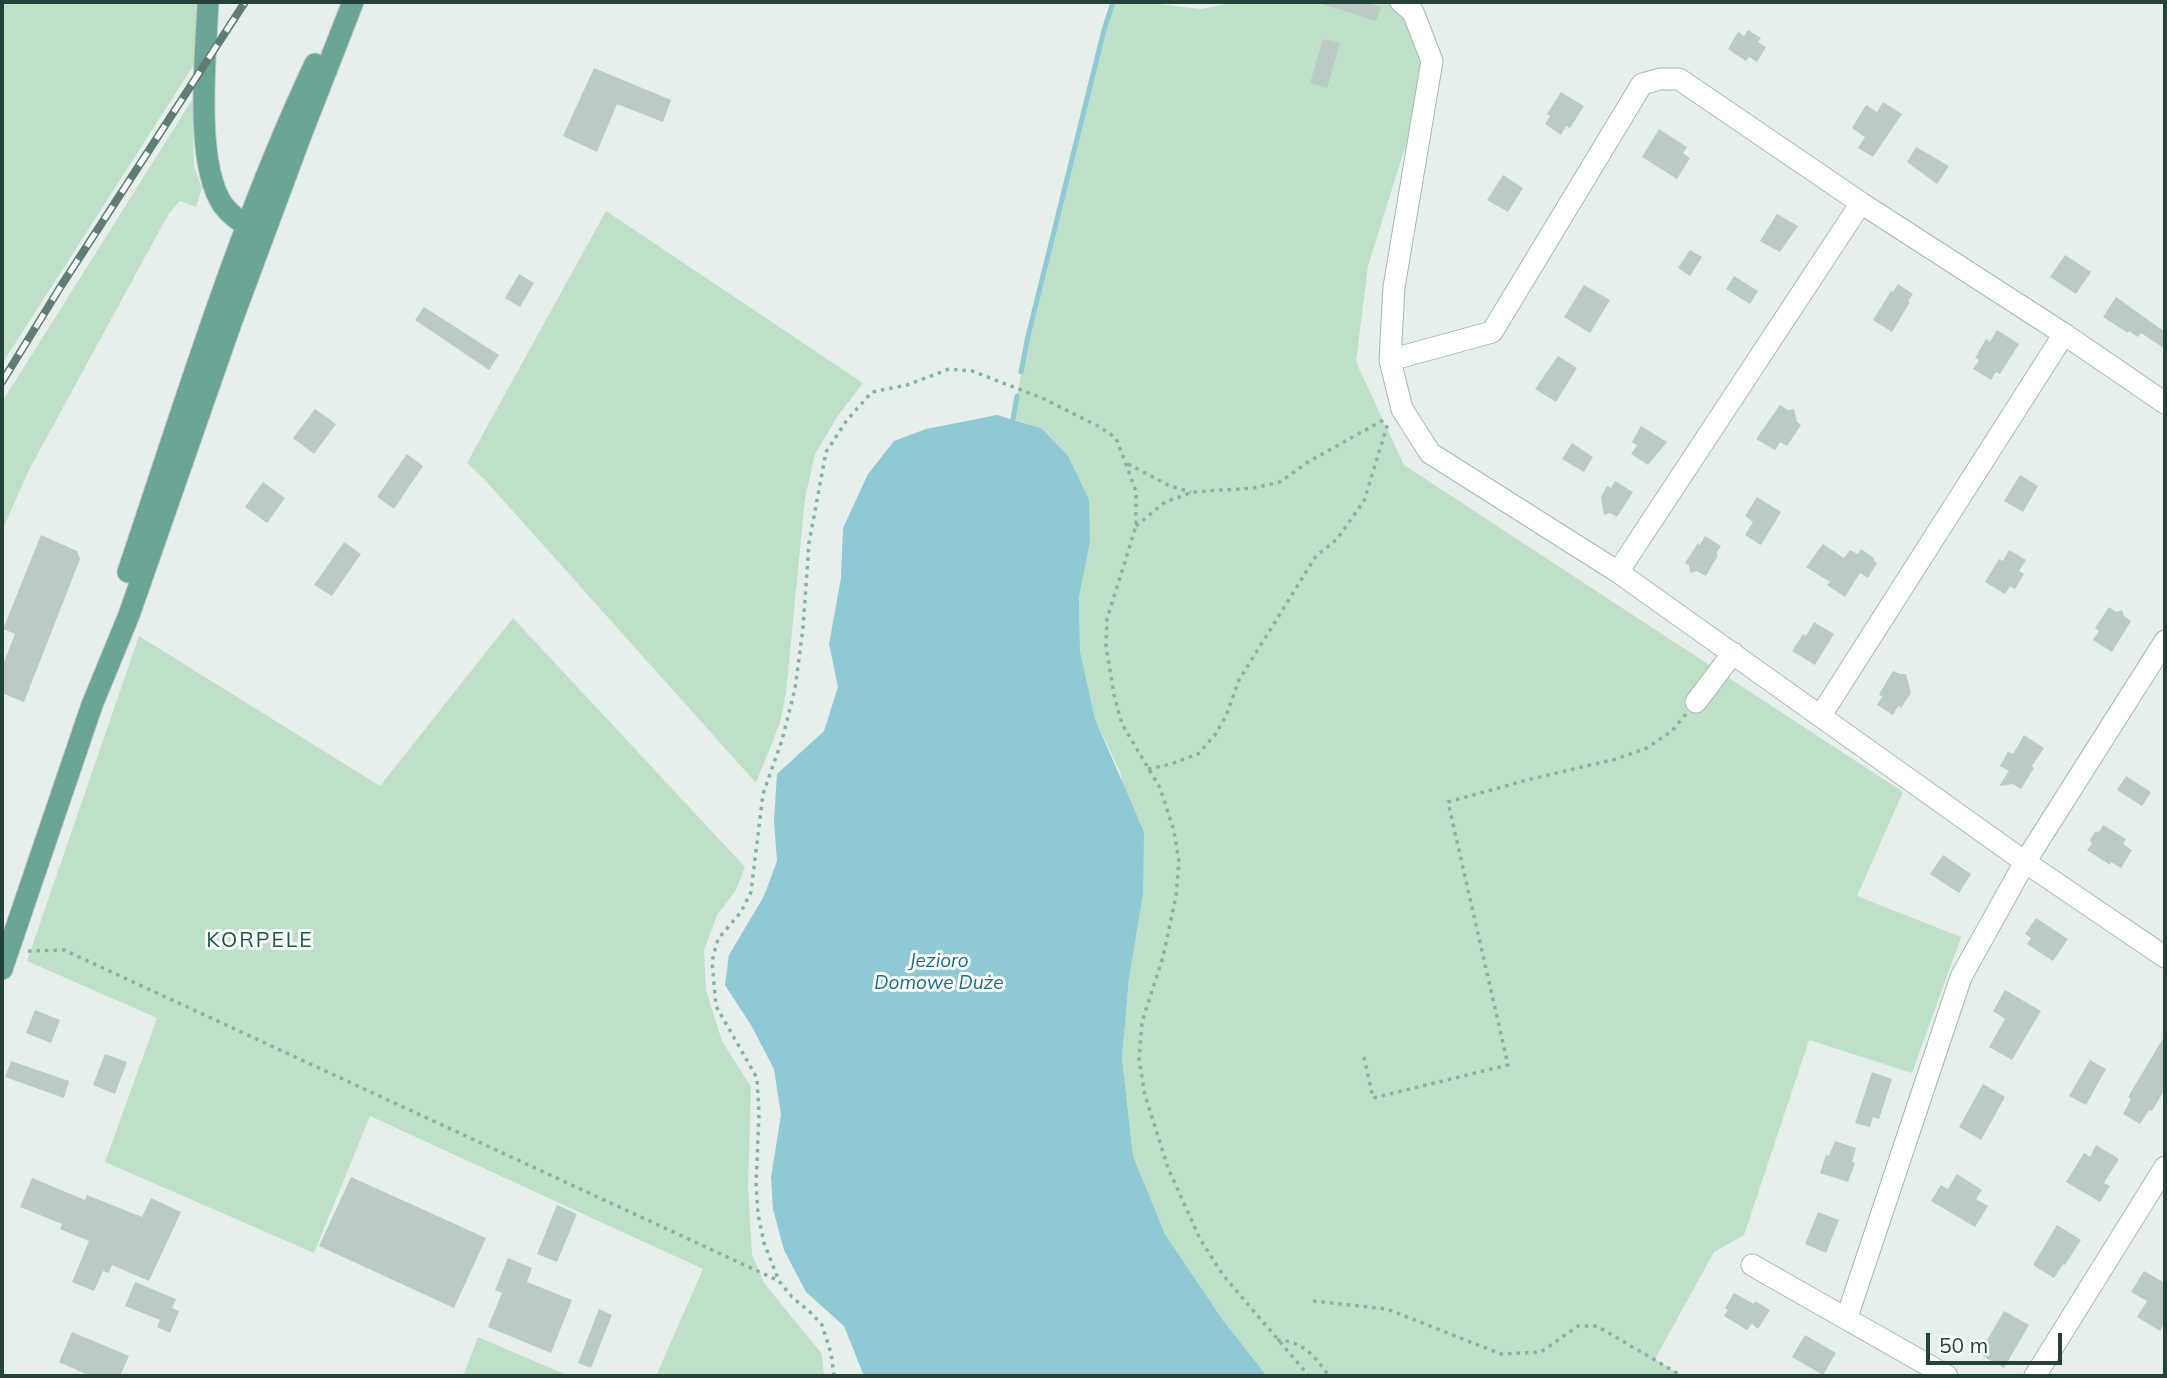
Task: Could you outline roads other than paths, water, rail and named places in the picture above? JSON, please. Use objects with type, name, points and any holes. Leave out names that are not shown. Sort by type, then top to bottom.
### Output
[{"type":"main road","points":[[208,2],[205,63],[206,161],[215,191],[223,205],[240,222],[256,231]]},
{"type":"main road","points":[[5,960],[92,705],[129,615],[231,323],[256,231],[301,93],[344,2]]},
{"type":"main road","points":[[256,231],[301,135],[353,2]]},
{"type":"street","points":[[1401,2],[1413,12],[1432,61],[1394,287],[1390,360],[1402,409],[1430,453],[1618,572],[2025,862],[2165,957]]},
{"type":"street","points":[[1390,360],[1492,332],[1642,84],[1660,79],[1679,79],[1861,203],[2064,334],[2165,403]]},
{"type":"street","points":[[1618,572],[1861,203]]},
{"type":"street","points":[[1821,715],[2064,334]]},
{"type":"street","points":[[1847,1317],[1961,977],[2025,862],[2165,641]]},
{"type":"street","points":[[1696,702],[1732,653]]},
{"type":"street","points":[[2035,1376],[2165,1167]]},
{"type":"street","points":[[1752,1265],[1947,1376]]},
{"type":"water","name":"Jezioro Domowe Duże","points":[[997,415],[1041,428],[1068,456],[1089,500],[1090,541],[1079,597],[1080,651],[1095,719],[1144,832],[1143,893],[1129,978],[1122,1058],[1133,1156],[1165,1234],[1222,1319],[1267,1376],[864,1376],[844,1326],[806,1292],[784,1250],[773,1209],[771,1177],[781,1115],[774,1069],[751,1025],[725,985],[729,955],[764,896],[777,861],[774,820],[777,774],[824,731],[838,687],[829,644],[841,578],[843,528],[868,474],[894,441],[926,429]]},
{"type":"waterway","points":[[1021,372],[1113,2]]},
{"type":"waterway","points":[[1013,419],[1017,396]]},
{"type":"railway","points":[[2,382],[245,2]]},
{"type":"district","name":"KORPELE","points":[[260,941]]}]
